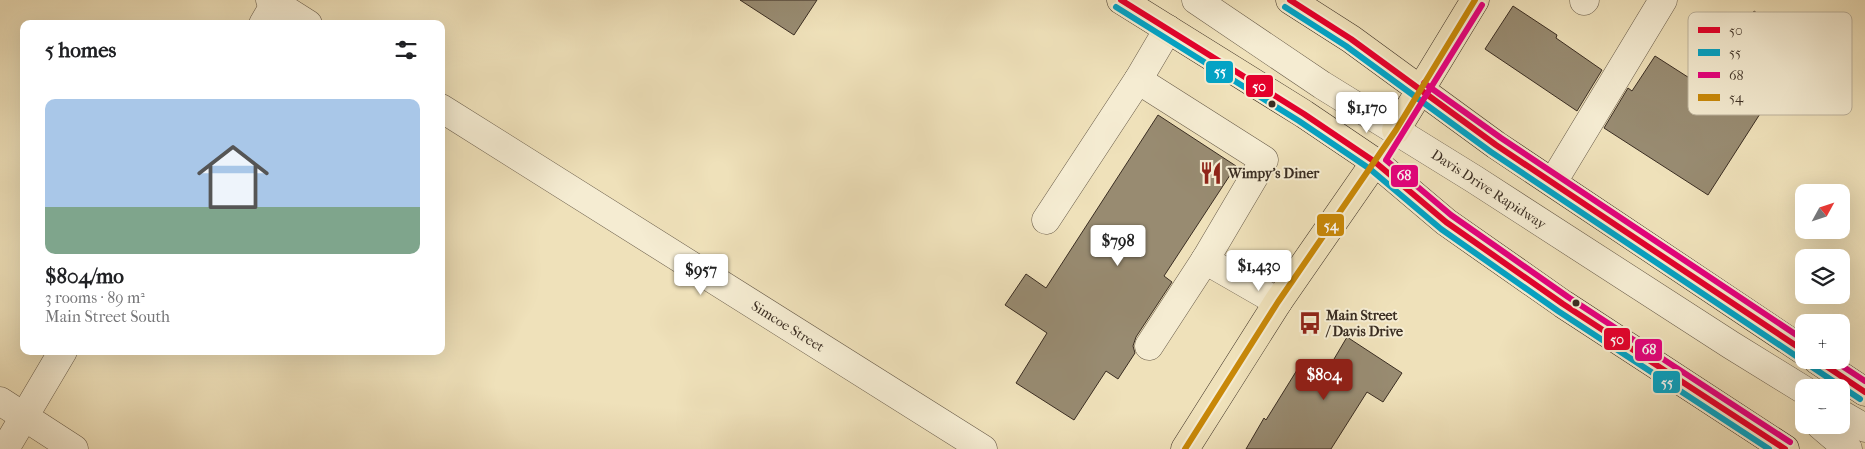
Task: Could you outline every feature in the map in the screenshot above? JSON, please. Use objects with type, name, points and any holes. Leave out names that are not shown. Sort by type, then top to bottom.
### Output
[{"type":"main road","points":[[1121,0],[1304,114],[1375,162],[1446,222],[1563,304],[1785,449]]},
{"type":"main road","points":[[1290,0],[1351,39],[1496,145],[1795,345]]},
{"type":"main road","points":[[1396,130],[1475,0]]},
{"type":"main road","points":[[1185,449],[1278,302],[1375,162]]},
{"type":"main road","points":[[1830,369],[1865,392]]},
{"type":"street","name":"Davis Drive Rapidway","points":[[1196,0],[1322,85],[1396,130],[1795,384]]},
{"type":"street","points":[[1554,182],[1663,0]]},
{"type":"street","points":[[271,7],[299,20]]},
{"type":"street","points":[[1046,220],[1138,80],[1168,29]]},
{"type":"street","points":[[1138,80],[1264,160],[1206,260],[1149,346]]},
{"type":"street","name":"Simcoe Street","points":[[445,111],[983,449]]},
{"type":"street","points":[[1375,162],[1396,130]]},
{"type":"street","points":[[1206,260],[1278,302]]},
{"type":"street","name":"Davis Drive Rapidway","points":[[1731,345],[1795,402]]},
{"type":"street","points":[[5,449],[61,355]]},
{"type":"street","points":[[0,401],[74,449]]},
{"type":"street","points":[[1850,419],[1865,428]]},
{"type":"street","points":[[1830,434],[1848,449]]},
{"type":"building","points":[[740,0],[817,0],[794,35]]},
{"type":"building","points":[[1513,6],[1557,35],[1556,38],[1602,70],[1577,111],[1485,49]]},
{"type":"building","points":[[1655,56],[1688,77],[1688,115],[1759,115],[1708,195],[1604,128],[1628,88],[1632,91]]},
{"type":"building","points":[[1158,115],[1236,166],[1164,276],[1172,282],[1136,337],[1133,346],[1135,353],[1118,379],[1106,371],[1074,420],[1016,383],[1047,333],[1005,305],[1026,274],[1046,288]]},
{"type":"building","points":[[1347,337],[1402,373],[1383,402],[1367,392],[1331,449],[1246,449],[1264,418],[1266,420],[1302,362],[1324,376]]},
{"type":"transit line","name":"50","points":[[1121,0],[1304,114],[1375,162],[1446,222],[1563,304],[1785,449]]},
{"type":"transit line","name":"50","points":[[1290,0],[1351,39],[1496,145],[1795,345]]},
{"type":"transit line","name":"54","points":[[1185,449],[1278,302],[1396,130],[1475,0]]},
{"type":"transit line","name":"68","points":[[1482,5],[1386,160],[1451,215],[1568,297],[1790,442]]},
{"type":"transit line","name":"55","points":[[1116,7],[1299,121],[1370,169],[1441,229],[1558,311],[1769,449]]},
{"type":"transit line","name":"55","points":[[1285,7],[1346,46],[1491,152],[1795,355]]},
{"type":"transit line","name":"68","points":[[1424,83],[1501,138],[1795,334]]},
{"type":"transit line","name":"55","points":[[1815,369],[1860,399]]},
{"type":"transit line","name":"50","points":[[1830,369],[1865,392]]},
{"type":"transit line","name":"68","points":[[1847,369],[1865,381]]},
{"type":"place","name":"Wimpy's Diner","points":[[1211,173]]},
{"type":"place","name":"Main Street / Davis Drive","points":[[1310,323]]}]
